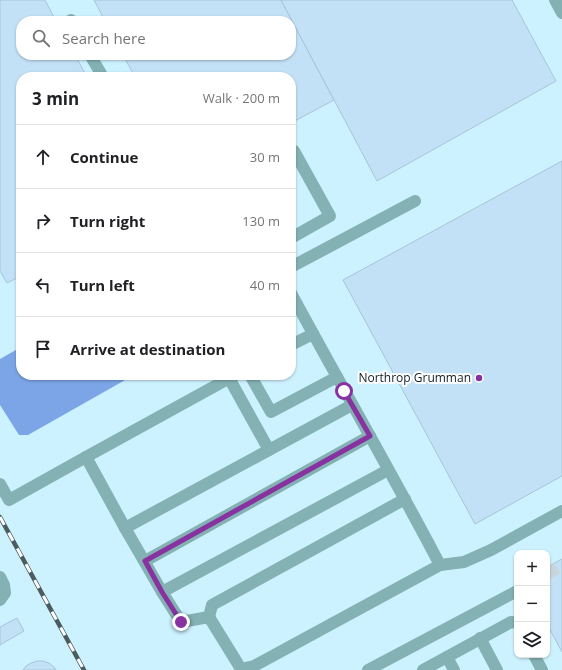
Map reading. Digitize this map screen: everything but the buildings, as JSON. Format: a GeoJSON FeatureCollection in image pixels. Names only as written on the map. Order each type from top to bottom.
{"type":"FeatureCollection","features":[{"type":"Feature","properties":{"kind":"lane"},"geometry":{"type":"LineString","coordinates":[[555,0],[562,13]]}},
{"type":"Feature","properties":{"kind":"lane"},"geometry":{"type":"LineString","coordinates":[[93,60],[99,72]]}},
{"type":"Feature","properties":{"kind":"lane"},"geometry":{"type":"LineString","coordinates":[[296,155],[330,216],[296,235]]}},
{"type":"Feature","properties":{"kind":"lane"},"geometry":{"type":"LineString","coordinates":[[296,264],[415,201]]}},
{"type":"Feature","properties":{"kind":"lane"},"geometry":{"type":"LineString","coordinates":[[296,302],[440,565]]}},
{"type":"Feature","properties":{"kind":"lane"},"geometry":{"type":"LineString","coordinates":[[296,342],[313,334]]}},
{"type":"Feature","properties":{"kind":"lane"},"geometry":{"type":"LineString","coordinates":[[253,380],[271,412],[337,377]]}},
{"type":"Feature","properties":{"kind":"lane"},"geometry":{"type":"LineString","coordinates":[[0,484],[9,500],[227,380]]}},
{"type":"Feature","properties":{"kind":"lane"},"geometry":{"type":"LineString","coordinates":[[234,380],[269,450]]}},
{"type":"Feature","properties":{"kind":"lane"},"geometry":{"type":"LineString","coordinates":[[125,528],[352,405]]}},
{"type":"Feature","properties":{"kind":"lane"},"geometry":{"type":"LineString","coordinates":[[145,561],[370,436]]}},
{"type":"Feature","properties":{"kind":"lane"},"geometry":{"type":"LineString","coordinates":[[86,457],[125,528],[181,622],[210,617]]}},
{"type":"Feature","properties":{"kind":"lane"},"geometry":{"type":"LineString","coordinates":[[162,592],[388,470]]}},
{"type":"Feature","properties":{"kind":"lane"},"geometry":{"type":"LineString","coordinates":[[405,499],[212,605],[210,617],[241,669],[254,666],[440,565],[464,562],[491,550],[562,511]]}},
{"type":"Feature","properties":{"kind":"lane"},"geometry":{"type":"LineString","coordinates":[[0,576],[4,585],[3,596]]}},
{"type":"Feature","properties":{"kind":"lane"},"geometry":{"type":"LineString","coordinates":[[368,670],[514,593]]}},
{"type":"Feature","properties":{"kind":"lane"},"geometry":{"type":"LineString","coordinates":[[423,670],[480,638],[511,622],[514,622]]}},
{"type":"Feature","properties":{"kind":"lane"},"geometry":{"type":"LineString","coordinates":[[480,638],[497,670]]}},
{"type":"Feature","properties":{"kind":"lane"},"geometry":{"type":"LineString","coordinates":[[447,657],[454,670]]}},
{"type":"Feature","properties":{"kind":"lane"},"geometry":{"type":"LineString","coordinates":[[536,658],[542,670]]}},
{"type":"Feature","properties":{"kind":"shaded area"},"geometry":{"type":"Polygon","coordinates":[[[0,0],[562,0],[562,670],[0,670],[0,0]]]}},
{"type":"Feature","properties":{"kind":"water"},"geometry":{"type":"Polygon","coordinates":[[[16,350],[16,380],[125,380],[28,435],[19,435],[0,405],[0,359],[16,350]]]}},
{"type":"Feature","properties":{"kind":"tunnel"},"geometry":{"type":"LineString","coordinates":[[550,572],[562,565]]}},
{"type":"Feature","properties":{"kind":"railway"},"geometry":{"type":"LineString","coordinates":[[0,517],[84,670]]}},
{"type":"Feature","properties":{"kind":"place","name":"Northrop Grumman"},"geometry":{"type":"Point","coordinates":[479,378]}},
{"type":"Feature","properties":{"kind":"route"},"geometry":{"type":"LineString","coordinates":[[181,622],[145,561],[370,436],[344,391]]}}]}
